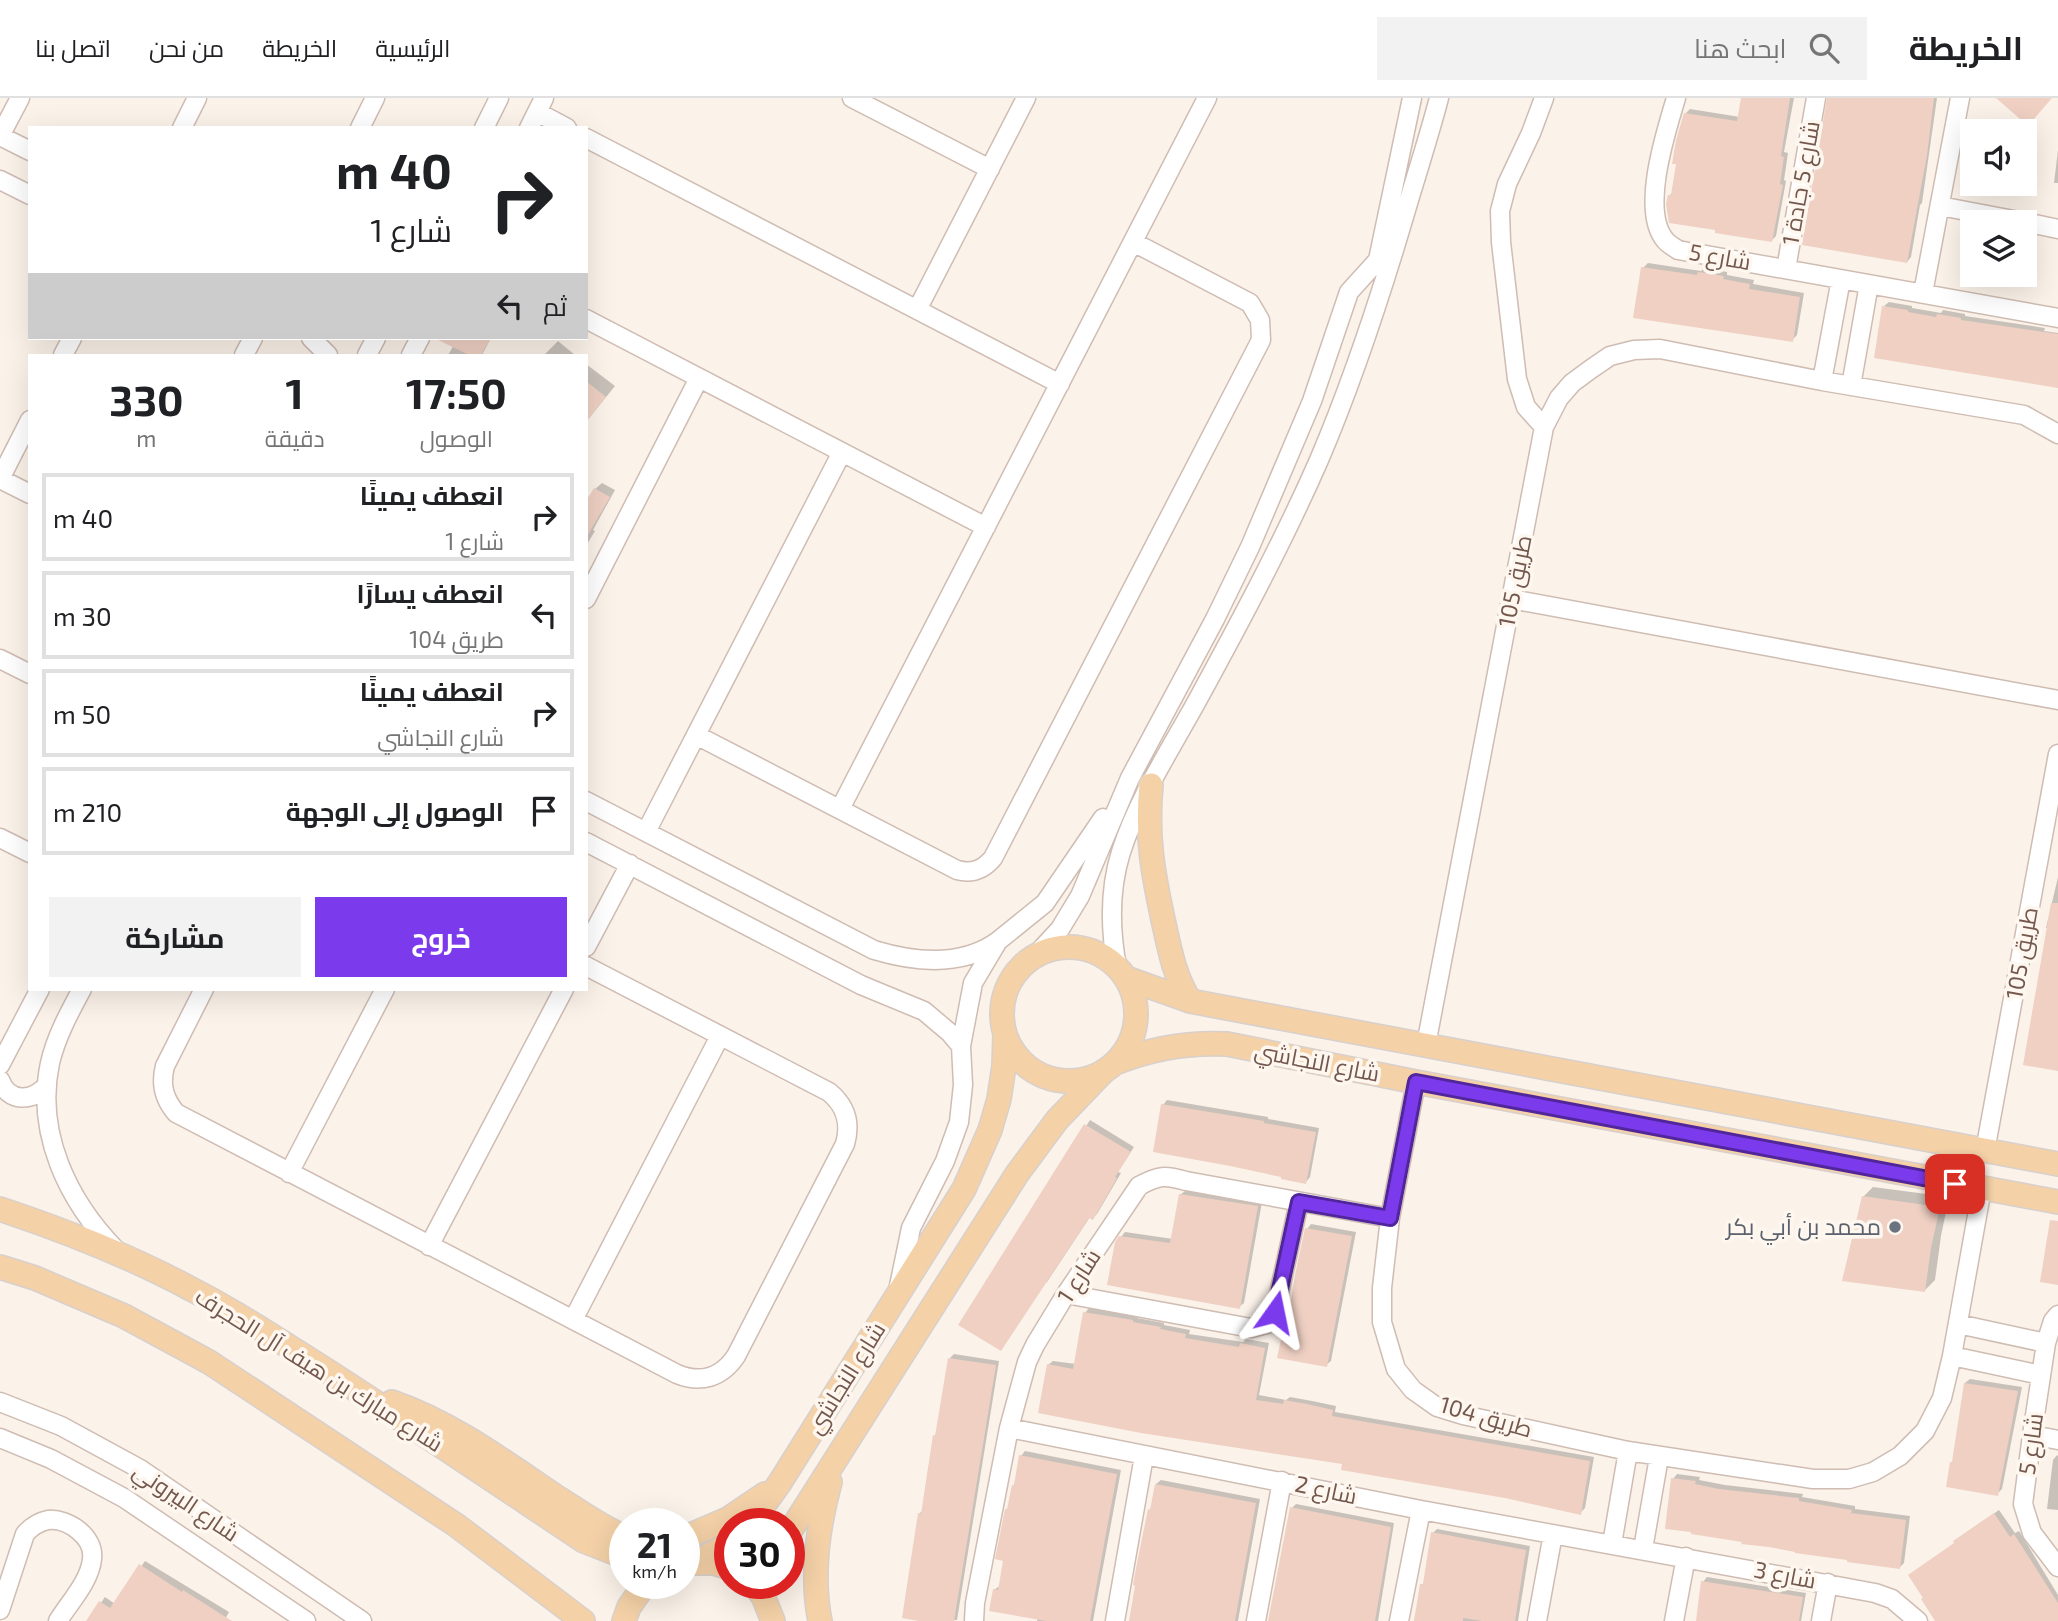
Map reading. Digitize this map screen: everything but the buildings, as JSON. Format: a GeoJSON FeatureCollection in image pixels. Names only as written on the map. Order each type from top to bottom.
{"type":"FeatureCollection","features":[{"type":"Feature","properties":{"kind":"main road"},"geometry":{"type":"LineString","coordinates":[[1141,781],[1153,877],[1174,969],[1190,1001]]}},
{"type":"Feature","properties":{"kind":"main road"},"geometry":{"type":"LineString","coordinates":[[1077,947],[1099,954],[1122,973],[1136,1007],[1135,1023],[1132,1038],[1125,1051],[1109,1067],[1089,1078],[1059,1080],[1031,1070],[1020,1060],[1005,1034],[1002,1012],[1012,977],[1022,966],[1047,950],[1077,947]]}},
{"type":"Feature","properties":{"kind":"main road","name":"شارع النجاشي"},"geometry":{"type":"LineString","coordinates":[[1122,973],[1190,1001],[2058,1164]]}},
{"type":"Feature","properties":{"kind":"main road","name":"شارع النجاشي"},"geometry":{"type":"LineString","coordinates":[[762,1508],[964,1189],[990,1130],[999,1099],[1005,1034]]}},
{"type":"Feature","properties":{"kind":"main road","name":"شارع النجاشي"},"geometry":{"type":"LineString","coordinates":[[805,1508],[1030,1155],[1056,1120],[1109,1067],[1158,1048],[1181,1044],[1227,1044],[1662,1129],[2058,1202]]}},
{"type":"Feature","properties":{"kind":"main road"},"geometry":{"type":"LineString","coordinates":[[1611,1119],[1619,1111],[1622,1102],[1618,1082]]}},
{"type":"Feature","properties":{"kind":"main road"},"geometry":{"type":"LineString","coordinates":[[1662,1129],[1658,1116],[1659,1106],[1671,1092]]}},
{"type":"Feature","properties":{"kind":"main road","name":"شارع مبارك بن هيف آل الحجرف"},"geometry":{"type":"LineString","coordinates":[[0,1209],[49,1225],[121,1255],[191,1289],[259,1328],[363,1394],[584,1541],[609,1551]]}},
{"type":"Feature","properties":{"kind":"main road"},"geometry":{"type":"LineString","coordinates":[[0,1267],[36,1278],[124,1316],[209,1362],[456,1525],[583,1621]]}},
{"type":"Feature","properties":{"kind":"main road"},"geometry":{"type":"LineString","coordinates":[[363,1394],[407,1408],[449,1427],[609,1529]]}},
{"type":"Feature","properties":{"kind":"main road"},"geometry":{"type":"LineString","coordinates":[[820,1621],[817,1590],[819,1538],[836,1461]]}},
{"type":"Feature","properties":{"kind":"main road"},"geometry":{"type":"LineString","coordinates":[[700,1531],[728,1519],[779,1484]]}},
{"type":"Feature","properties":{"kind":"main road"},"geometry":{"type":"LineString","coordinates":[[624,1621],[634,1599]]}},
{"type":"Feature","properties":{"kind":"street"},"geometry":{"type":"LineString","coordinates":[[20,98],[0,136],[28,150]]}},
{"type":"Feature","properties":{"kind":"street"},"geometry":{"type":"LineString","coordinates":[[183,126],[197,98]]}},
{"type":"Feature","properties":{"kind":"street"},"geometry":{"type":"LineString","coordinates":[[361,126],[375,98]]}},
{"type":"Feature","properties":{"kind":"street"},"geometry":{"type":"LineString","coordinates":[[485,126],[499,98]]}},
{"type":"Feature","properties":{"kind":"street"},"geometry":{"type":"LineString","coordinates":[[852,98],[990,169]]}},
{"type":"Feature","properties":{"kind":"street"},"geometry":{"type":"LineString","coordinates":[[917,310],[1027,98]]}},
{"type":"Feature","properties":{"kind":"street"},"geometry":{"type":"LineString","coordinates":[[840,809],[1208,98]]}},
{"type":"Feature","properties":{"kind":"street"},"geometry":{"type":"LineString","coordinates":[[1034,957],[1071,913],[1141,781],[1250,547],[1312,401],[1349,292],[1378,260],[1412,98]]}},
{"type":"Feature","properties":{"kind":"street"},"geometry":{"type":"LineString","coordinates":[[588,802],[874,950],[896,957],[941,960],[986,950],[1045,903],[1141,781],[1236,629],[1296,510],[1338,414],[1382,289],[1439,98]]}},
{"type":"Feature","properties":{"kind":"street"},"geometry":{"type":"LineString","coordinates":[[1544,98],[1507,184],[1500,211],[1501,242],[1517,379],[1526,407],[1544,427]]}},
{"type":"Feature","properties":{"kind":"street","name":"شارع 5"},"geometry":{"type":"LineString","coordinates":[[1676,98],[1666,131],[1653,197],[1656,220],[1664,239],[1678,250],[2057,314]]}},
{"type":"Feature","properties":{"kind":"street","name":"شارع 5 جادة 1"},"geometry":{"type":"LineString","coordinates":[[1786,269],[1816,98]]}},
{"type":"Feature","properties":{"kind":"street"},"geometry":{"type":"LineString","coordinates":[[1923,293],[1960,98]]}},
{"type":"Feature","properties":{"kind":"street"},"geometry":{"type":"LineString","coordinates":[[537,113],[563,126]]}},
{"type":"Feature","properties":{"kind":"street"},"geometry":{"type":"LineString","coordinates":[[588,139],[1059,384]]}},
{"type":"Feature","properties":{"kind":"street"},"geometry":{"type":"LineString","coordinates":[[0,180],[28,194]]}},
{"type":"Feature","properties":{"kind":"street"},"geometry":{"type":"LineString","coordinates":[[1940,206],[1961,210]]}},
{"type":"Feature","properties":{"kind":"street"},"geometry":{"type":"LineString","coordinates":[[2037,225],[2058,229]]}},
{"type":"Feature","properties":{"kind":"street"},"geometry":{"type":"LineString","coordinates":[[696,735],[957,870],[973,872],[988,864],[1261,340],[1260,320],[1250,303],[1133,242]]}},
{"type":"Feature","properties":{"kind":"street"},"geometry":{"type":"LineString","coordinates":[[1822,381],[1840,279]]}},
{"type":"Feature","properties":{"kind":"street"},"geometry":{"type":"LineString","coordinates":[[1852,386],[1869,284]]}},
{"type":"Feature","properties":{"kind":"street"},"geometry":{"type":"LineString","coordinates":[[588,320],[986,527]]}},
{"type":"Feature","properties":{"kind":"street"},"geometry":{"type":"LineString","coordinates":[[313,340],[327,354]]}},
{"type":"Feature","properties":{"kind":"street","name":"طريق 105"},"geometry":{"type":"LineString","coordinates":[[1426,1045],[1544,427],[1559,398],[1572,383],[1610,356],[1634,350],[1660,349],[1822,381],[2024,415],[2058,434]]}},
{"type":"Feature","properties":{"kind":"street"},"geometry":{"type":"LineString","coordinates":[[588,595],[699,378]]}},
{"type":"Feature","properties":{"kind":"street"},"geometry":{"type":"LineString","coordinates":[[28,424],[0,479],[28,493]]}},
{"type":"Feature","properties":{"kind":"street"},"geometry":{"type":"LineString","coordinates":[[646,832],[842,452]]}},
{"type":"Feature","properties":{"kind":"street"},"geometry":{"type":"LineString","coordinates":[[1511,599],[2058,700]]}},
{"type":"Feature","properties":{"kind":"street"},"geometry":{"type":"LineString","coordinates":[[0,659],[28,673]]}},
{"type":"Feature","properties":{"kind":"street","name":"طريق 105"},"geometry":{"type":"LineString","coordinates":[[1985,1151],[2058,754]]}},
{"type":"Feature","properties":{"kind":"street"},"geometry":{"type":"LineString","coordinates":[[1122,973],[1112,939],[1111,910],[1114,881],[1141,781]]}},
{"type":"Feature","properties":{"kind":"street"},"geometry":{"type":"LineString","coordinates":[[0,838],[28,852]]}},
{"type":"Feature","properties":{"kind":"street"},"geometry":{"type":"LineString","coordinates":[[588,843],[861,985],[924,1011],[961,1046]]}},
{"type":"Feature","properties":{"kind":"street"},"geometry":{"type":"LineString","coordinates":[[588,943],[629,864]]}},
{"type":"Feature","properties":{"kind":"street"},"geometry":{"type":"LineString","coordinates":[[896,1297],[911,1228],[944,1161],[959,1122],[963,1085],[961,1046],[973,983],[998,941]]}},
{"type":"Feature","properties":{"kind":"street"},"geometry":{"type":"LineString","coordinates":[[203,991],[165,1066],[162,1083],[166,1099],[176,1113],[686,1378],[715,1376],[736,1356],[845,1144],[848,1128],[845,1112],[829,1093],[588,967]]}},
{"type":"Feature","properties":{"kind":"street"},"geometry":{"type":"LineString","coordinates":[[2,1057],[39,991]]}},
{"type":"Feature","properties":{"kind":"street"},"geometry":{"type":"LineString","coordinates":[[81,991],[62,1027],[50,1063],[46,1108],[49,1130],[63,1175],[88,1218],[121,1255]]}},
{"type":"Feature","properties":{"kind":"street"},"geometry":{"type":"LineString","coordinates":[[289,1173],[384,991]]}},
{"type":"Feature","properties":{"kind":"street"},"geometry":{"type":"LineString","coordinates":[[429,1246],[563,991]]}},
{"type":"Feature","properties":{"kind":"street"},"geometry":{"type":"LineString","coordinates":[[573,1320],[720,1036]]}},
{"type":"Feature","properties":{"kind":"street"},"geometry":{"type":"LineString","coordinates":[[0,1080],[8,1093],[25,1098],[41,1092],[47,1085]]}},
{"type":"Feature","properties":{"kind":"street","name":"طريق 104"},"geometry":{"type":"LineString","coordinates":[[1416,1082],[1390,1218],[1382,1288],[1382,1322],[1396,1368],[1413,1390],[1437,1407],[1463,1415],[1660,1457],[1813,1479],[1849,1479],[1873,1472],[1900,1455],[1925,1431],[1942,1398],[1982,1188]]}},
{"type":"Feature","properties":{"kind":"street","name":"شارع 1"},"geometry":{"type":"LineString","coordinates":[[974,1621],[975,1603],[1009,1428],[1027,1362],[1066,1294],[1139,1186],[1166,1175],[1186,1181],[1390,1218]]}},
{"type":"Feature","properties":{"kind":"street"},"geometry":{"type":"LineString","coordinates":[[1066,1294],[1251,1328],[1266,1324],[1275,1312],[1299,1202]]}},
{"type":"Feature","properties":{"kind":"street","name":"شارع 5"},"geometry":{"type":"LineString","coordinates":[[2058,1315],[2053,1321],[2046,1343],[2023,1504],[2032,1533],[2058,1567]]}},
{"type":"Feature","properties":{"kind":"street"},"geometry":{"type":"LineString","coordinates":[[1958,1324],[2046,1343]]}},
{"type":"Feature","properties":{"kind":"street"},"geometry":{"type":"LineString","coordinates":[[1952,1356],[2041,1375]]}},
{"type":"Feature","properties":{"kind":"street","name":"شارع البيروني"},"geometry":{"type":"LineString","coordinates":[[0,1402],[61,1426],[140,1469],[362,1621]]}},
{"type":"Feature","properties":{"kind":"street","name":"شارع 2"},"geometry":{"type":"LineString","coordinates":[[1009,1428],[1421,1510],[1643,1549]]}},
{"type":"Feature","properties":{"kind":"street"},"geometry":{"type":"LineString","coordinates":[[2032,1435],[2058,1440]]}},
{"type":"Feature","properties":{"kind":"street","name":"شارع البيروني"},"geometry":{"type":"LineString","coordinates":[[0,1438],[51,1459],[124,1497],[306,1621]]}},
{"type":"Feature","properties":{"kind":"street"},"geometry":{"type":"LineString","coordinates":[[1612,1544],[1628,1451]]}},
{"type":"Feature","properties":{"kind":"street"},"geometry":{"type":"LineString","coordinates":[[1115,1621],[1144,1456]]}},
{"type":"Feature","properties":{"kind":"street"},"geometry":{"type":"LineString","coordinates":[[1643,1549],[1660,1457]]}},
{"type":"Feature","properties":{"kind":"street"},"geometry":{"type":"LineString","coordinates":[[1256,1621],[1282,1481]]}},
{"type":"Feature","properties":{"kind":"street"},"geometry":{"type":"LineString","coordinates":[[1399,1621],[1421,1510]]}},
{"type":"Feature","properties":{"kind":"street"},"geometry":{"type":"LineString","coordinates":[[0,1610],[24,1534],[33,1525],[46,1520],[57,1521],[68,1524],[81,1533],[92,1549],[89,1573],[58,1621]]}},
{"type":"Feature","properties":{"kind":"street"},"geometry":{"type":"LineString","coordinates":[[1537,1621],[1553,1534]]}},
{"type":"Feature","properties":{"kind":"street","name":"شارع 3"},"geometry":{"type":"LineString","coordinates":[[1643,1549],[1828,1583],[1892,1599],[1918,1621]]}},
{"type":"Feature","properties":{"kind":"street"},"geometry":{"type":"LineString","coordinates":[[1674,1621],[1686,1557]]}},
{"type":"Feature","properties":{"kind":"street"},"geometry":{"type":"LineString","coordinates":[[1821,1621],[1828,1583]]}},
{"type":"Feature","properties":{"kind":"place","name":"محمد بن أبي بكر"},"geometry":{"type":"Point","coordinates":[1895,1227]}},
{"type":"Feature","properties":{"kind":"route"},"geometry":{"type":"LineString","coordinates":[[1275,1312],[1299,1202],[1390,1218],[1416,1082],[1955,1184]]}}]}
